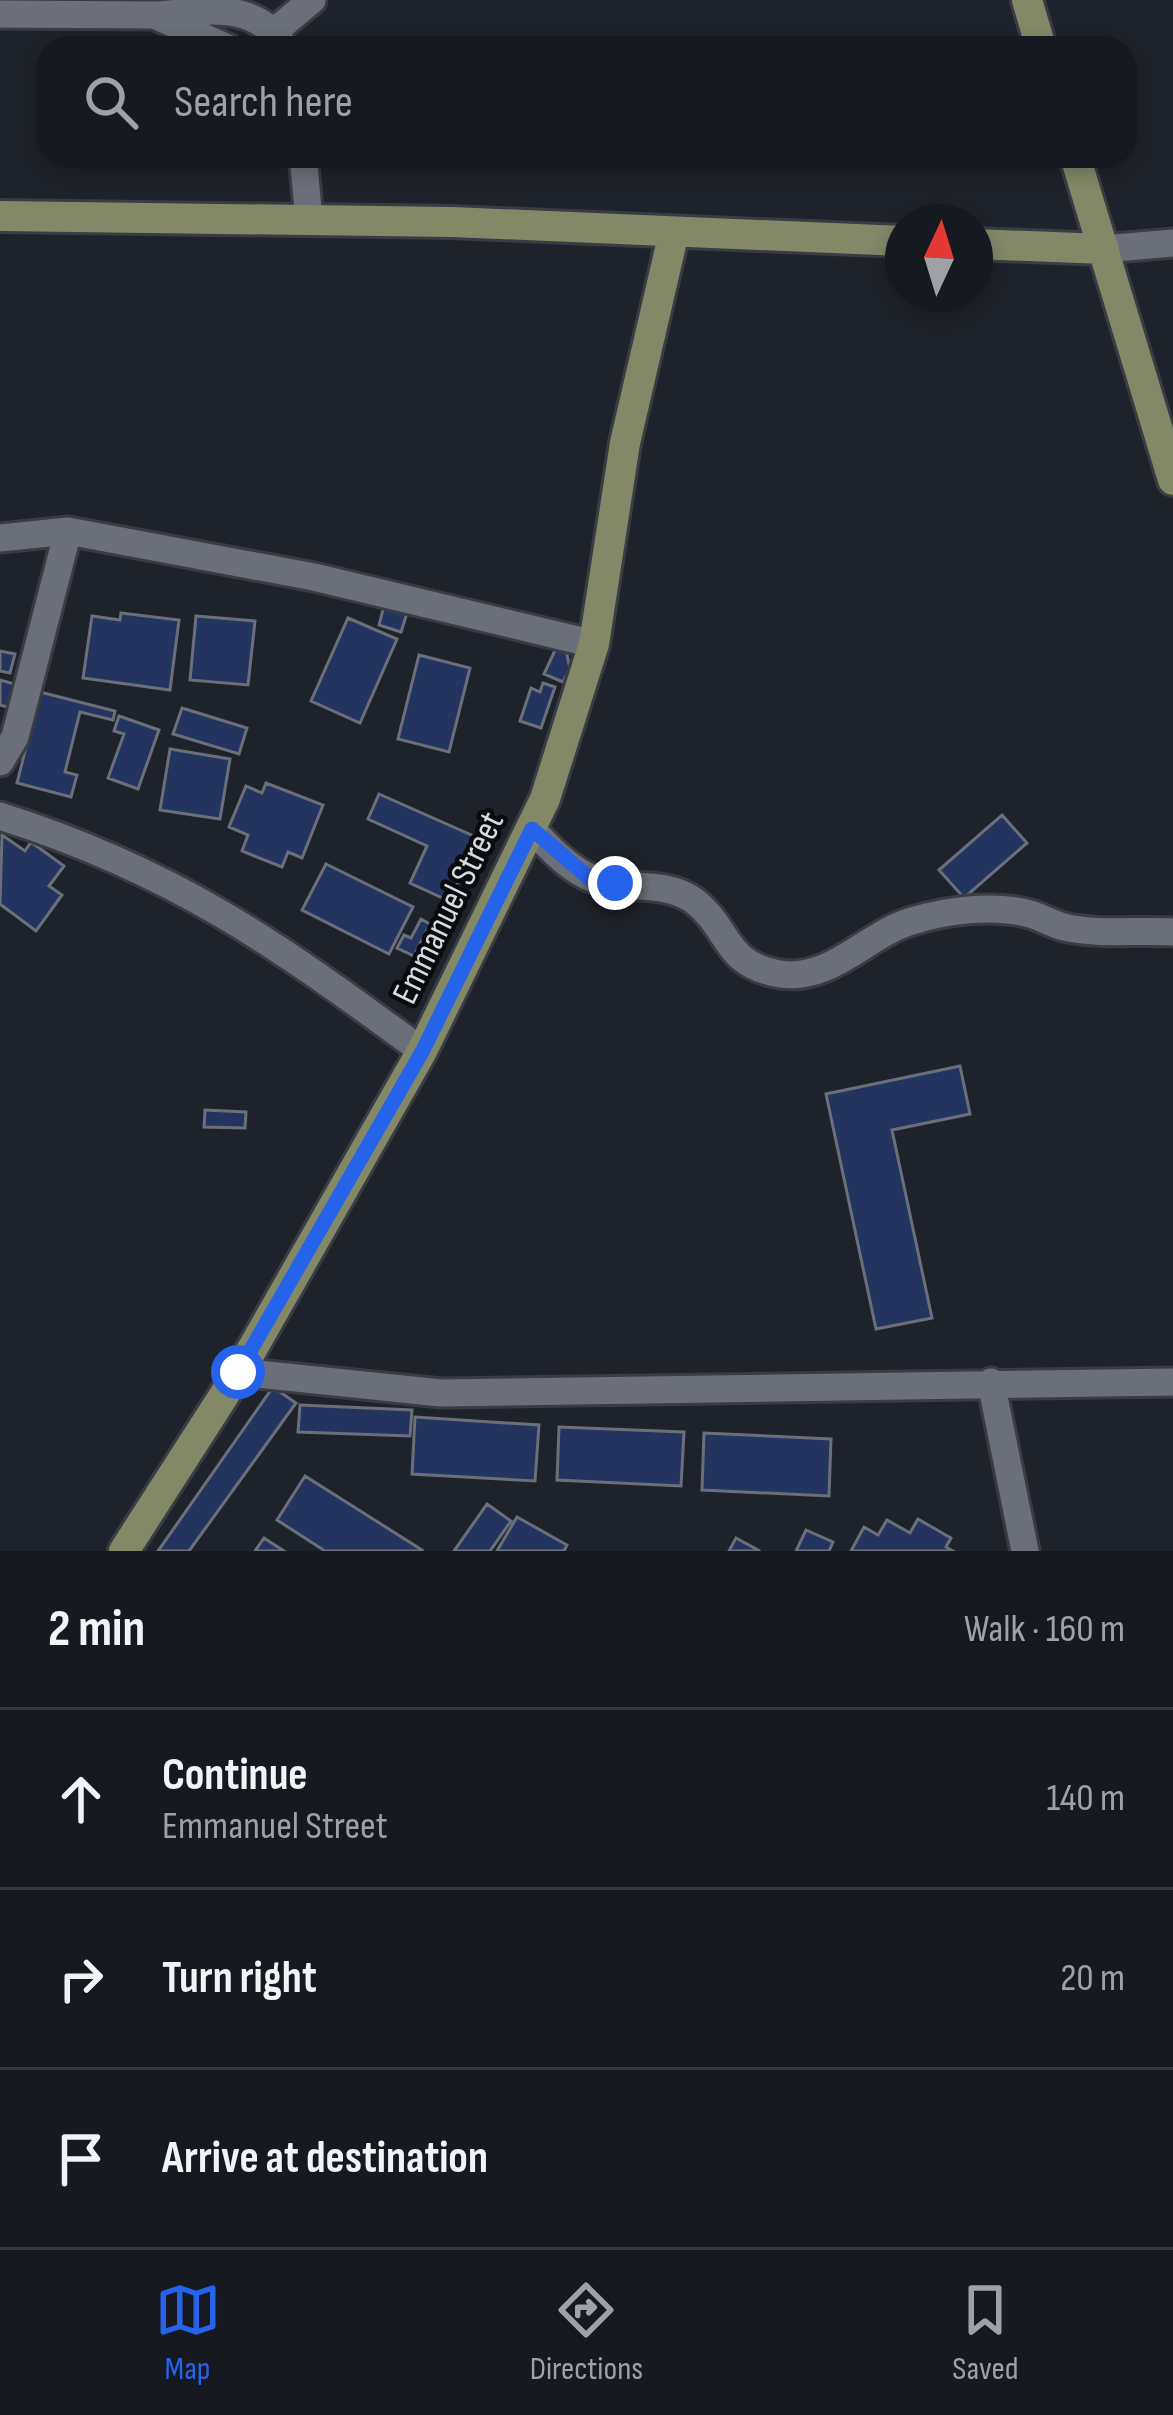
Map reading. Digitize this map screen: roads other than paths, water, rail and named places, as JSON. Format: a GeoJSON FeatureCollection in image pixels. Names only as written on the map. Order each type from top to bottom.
{"type":"FeatureCollection","features":[{"type":"Feature","properties":{"kind":"main road"},"geometry":{"type":"LineString","coordinates":[[1027,0],[1038,36]]}},
{"type":"Feature","properties":{"kind":"main road"},"geometry":{"type":"LineString","coordinates":[[1079,168],[1173,480]]}},
{"type":"Feature","properties":{"kind":"main road"},"geometry":{"type":"LineString","coordinates":[[0,216],[309,219],[885,240]]}},
{"type":"Feature","properties":{"kind":"main road","name":"Emmanuel Street"},"geometry":{"type":"LineString","coordinates":[[124,1551],[238,1372],[422,1052],[532,829],[594,644],[626,443],[674,232]]}},
{"type":"Feature","properties":{"kind":"main road"},"geometry":{"type":"LineString","coordinates":[[993,245],[1104,249]]}},
{"type":"Feature","properties":{"kind":"street"},"geometry":{"type":"LineString","coordinates":[[282,36],[312,0]]}},
{"type":"Feature","properties":{"kind":"street"},"geometry":{"type":"LineString","coordinates":[[6,11],[154,15],[235,9],[256,15],[277,36]]}},
{"type":"Feature","properties":{"kind":"street"},"geometry":{"type":"LineString","coordinates":[[154,15],[201,36]]}},
{"type":"Feature","properties":{"kind":"street"},"geometry":{"type":"LineString","coordinates":[[304,168],[309,219]]}},
{"type":"Feature","properties":{"kind":"street"},"geometry":{"type":"LineString","coordinates":[[1104,249],[1173,244]]}},
{"type":"Feature","properties":{"kind":"street"},"geometry":{"type":"LineString","coordinates":[[0,762],[15,737],[68,531]]}},
{"type":"Feature","properties":{"kind":"street"},"geometry":{"type":"LineString","coordinates":[[0,538],[68,531],[314,577],[594,644]]}},
{"type":"Feature","properties":{"kind":"street"},"geometry":{"type":"LineString","coordinates":[[0,816],[77,841],[174,884],[269,939],[422,1052]]}},
{"type":"Feature","properties":{"kind":"street"},"geometry":{"type":"LineString","coordinates":[[532,829],[589,878],[666,888],[693,900],[715,923],[735,958],[781,974],[809,972],[849,957],[883,932],[914,920],[988,909],[1029,914],[1066,928],[1173,932]]}},
{"type":"Feature","properties":{"kind":"street"},"geometry":{"type":"LineString","coordinates":[[238,1372],[441,1393],[1173,1382]]}},
{"type":"Feature","properties":{"kind":"street"},"geometry":{"type":"LineString","coordinates":[[991,1382],[1025,1551]]}}]}
